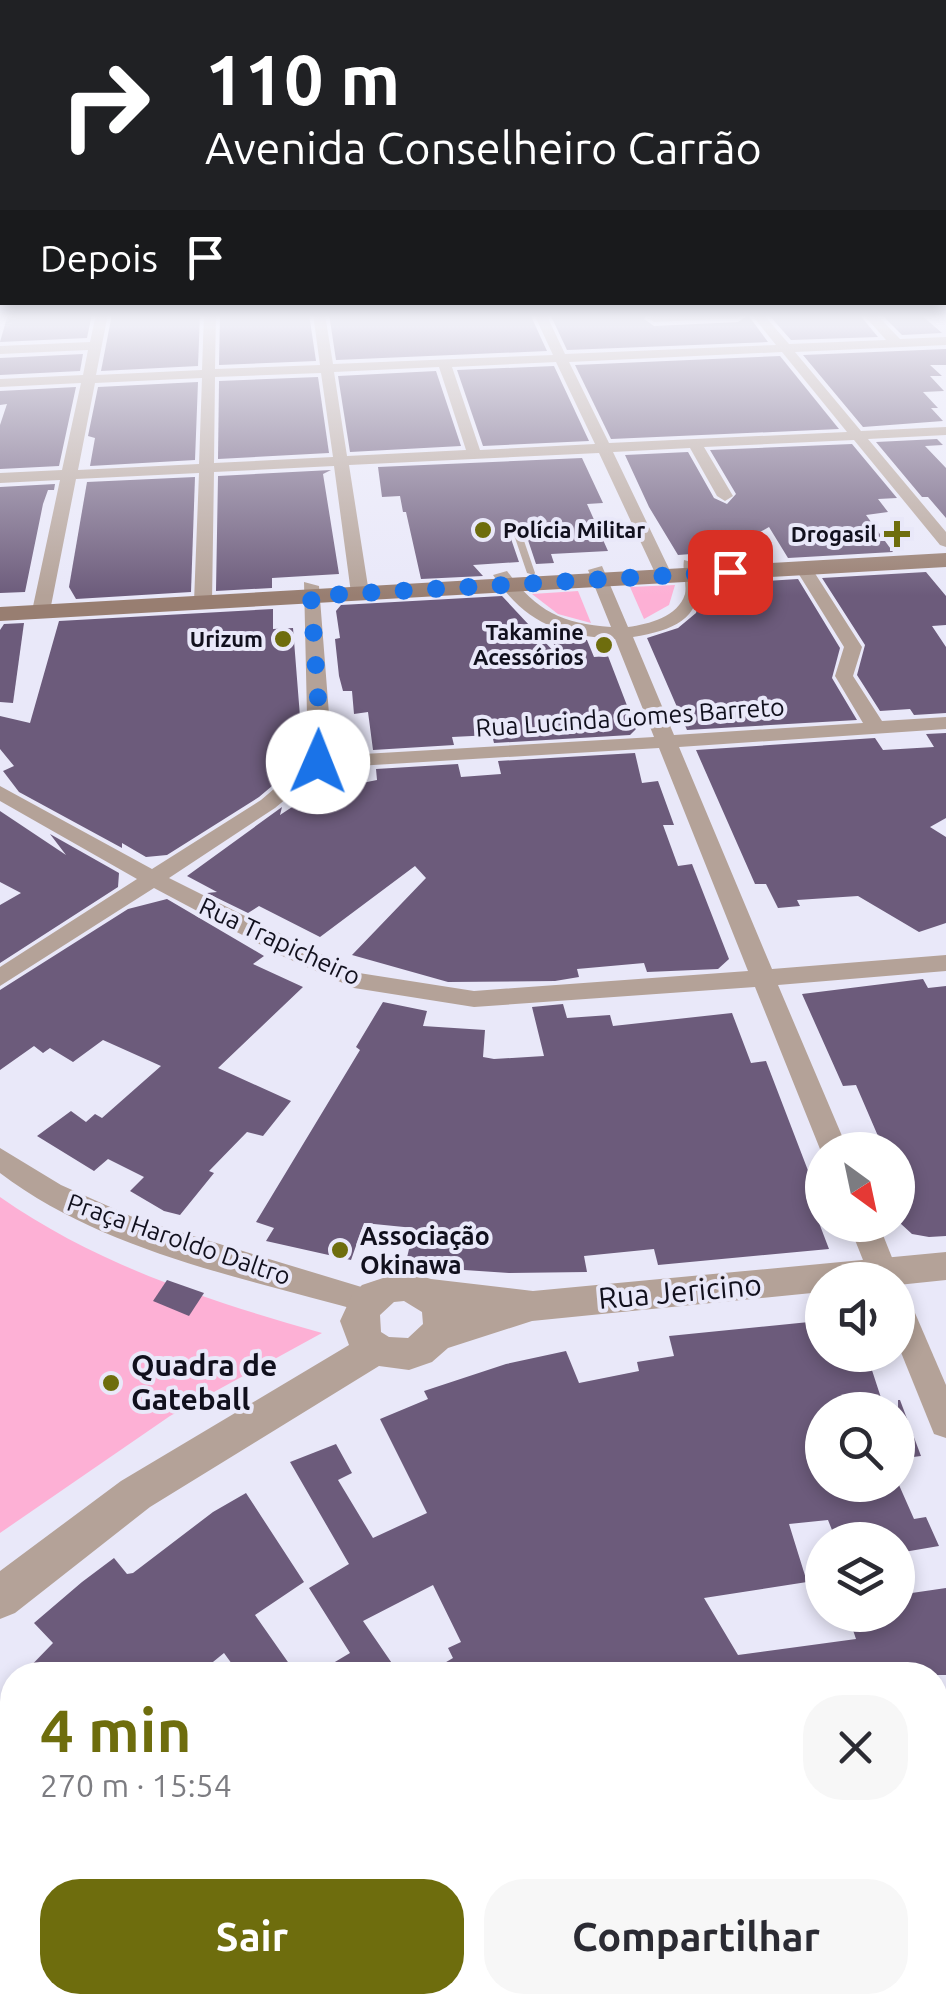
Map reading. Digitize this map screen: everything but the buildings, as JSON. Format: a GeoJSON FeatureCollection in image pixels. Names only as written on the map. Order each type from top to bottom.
{"type":"FeatureCollection","features":[{"type":"Feature","properties":{"kind":"main road"},"geometry":{"type":"LineString","coordinates":[[0,604],[42,606],[599,575],[946,550]]}},
{"type":"Feature","properties":{"kind":"main road"},"geometry":{"type":"LineString","coordinates":[[692,569],[946,560]]}},
{"type":"Feature","properties":{"kind":"main road"},"geometry":{"type":"LineString","coordinates":[[503,580],[530,574],[599,575]]}},
{"type":"Feature","properties":{"kind":"main road"},"geometry":{"type":"LineString","coordinates":[[0,614],[42,606]]}},
{"type":"Feature","properties":{"kind":"street"},"geometry":{"type":"LineString","coordinates":[[42,606],[82,408]]}},
{"type":"Feature","properties":{"kind":"street"},"geometry":{"type":"LineString","coordinates":[[203,597],[207,408]]}},
{"type":"Feature","properties":{"kind":"street"},"geometry":{"type":"LineString","coordinates":[[333,408],[359,588]]}},
{"type":"Feature","properties":{"kind":"street"},"geometry":{"type":"LineString","coordinates":[[459,408],[474,454]]}},
{"type":"Feature","properties":{"kind":"street"},"geometry":{"type":"LineString","coordinates":[[584,408],[662,571]]}},
{"type":"Feature","properties":{"kind":"street"},"geometry":{"type":"LineString","coordinates":[[836,408],[946,542]]}},
{"type":"Feature","properties":{"kind":"street"},"geometry":{"type":"LineString","coordinates":[[0,478],[946,431]]}},
{"type":"Feature","properties":{"kind":"street"},"geometry":{"type":"LineString","coordinates":[[694,443],[725,496]]}},
{"type":"Feature","properties":{"kind":"street"},"geometry":{"type":"LineString","coordinates":[[803,568],[853,647],[844,676],[876,728]]}},
{"type":"Feature","properties":{"kind":"street"},"geometry":{"type":"LineString","coordinates":[[503,580],[534,614],[558,626],[592,634],[622,633],[659,627],[681,616],[693,598],[692,569]]}},
{"type":"Feature","properties":{"kind":"street"},"geometry":{"type":"LineString","coordinates":[[599,575],[827,1132]]}},
{"type":"Feature","properties":{"kind":"street"},"geometry":{"type":"LineString","coordinates":[[0,978],[268,804],[318,762],[320,728],[310,591]]}},
{"type":"Feature","properties":{"kind":"street","name":"Rua Lucinda Gomes Barreto"},"geometry":{"type":"LineString","coordinates":[[318,762],[946,723]]}},
{"type":"Feature","properties":{"kind":"street","name":"Rua Trapicheiro"},"geometry":{"type":"LineString","coordinates":[[0,792],[288,950],[354,980],[413,992],[474,999],[525,997],[946,963]]}},
{"type":"Feature","properties":{"kind":"street"},"geometry":{"type":"LineString","coordinates":[[908,967],[946,945]]}},
{"type":"Feature","properties":{"kind":"street","name":"Praça Haroldo Daltro"},"geometry":{"type":"LineString","coordinates":[[0,1158],[48,1192],[104,1218],[205,1253],[368,1301]]}},
{"type":"Feature","properties":{"kind":"street","name":"Rua Jericino"},"geometry":{"type":"LineString","coordinates":[[915,1271],[946,1266]]}},
{"type":"Feature","properties":{"kind":"street","name":"Rua Jericino"},"geometry":{"type":"LineString","coordinates":[[430,1294],[533,1306],[805,1283]]}},
{"type":"Feature","properties":{"kind":"street"},"geometry":{"type":"LineString","coordinates":[[404,1286],[430,1294],[442,1314],[438,1336],[416,1352],[388,1354],[366,1342],[359,1321],[368,1301],[390,1288],[404,1286]]}},
{"type":"Feature","properties":{"kind":"street","name":"Rua Jericino"},"geometry":{"type":"LineString","coordinates":[[438,1336],[533,1306]]}},
{"type":"Feature","properties":{"kind":"street"},"geometry":{"type":"LineString","coordinates":[[0,1598],[157,1479],[376,1349]]}},
{"type":"Feature","properties":{"kind":"street"},"geometry":{"type":"LineString","coordinates":[[915,1349],[946,1424]]}},
{"type":"Feature","properties":{"kind":"lane"},"geometry":{"type":"LineString","coordinates":[[518,532],[530,574]]}},
{"type":"Feature","properties":{"kind":"shaded area"},"geometry":{"type":"Polygon","coordinates":[[[675,585],[669,605],[644,619],[630,587],[675,585]]]}},
{"type":"Feature","properties":{"kind":"shaded area"},"geometry":{"type":"Polygon","coordinates":[[[578,591],[591,623],[558,614],[532,594],[578,591]]]}},
{"type":"Feature","properties":{"kind":"shaded area","name":"Quadra de Gateball"},"geometry":{"type":"Polygon","coordinates":[[[0,1197],[75,1242],[155,1278],[322,1333],[170,1416],[0,1533],[0,1197]]]}},
{"type":"Feature","properties":{"kind":"place","name":"Polícia Militar"},"geometry":{"type":"Point","coordinates":[483,530]}},
{"type":"Feature","properties":{"kind":"place","name":"Drogasil"},"geometry":{"type":"Point","coordinates":[897,534]}},
{"type":"Feature","properties":{"kind":"place","name":"Urizum"},"geometry":{"type":"Point","coordinates":[283,639]}},
{"type":"Feature","properties":{"kind":"place","name":"Takamine Acessórios"},"geometry":{"type":"Point","coordinates":[604,645]}},
{"type":"Feature","properties":{"kind":"place","name":"Associação Okinawa"},"geometry":{"type":"Point","coordinates":[340,1250]}},
{"type":"Feature","properties":{"kind":"place","name":"Quadra de Gateball"},"geometry":{"type":"Point","coordinates":[111,1383]}},
{"type":"Feature","properties":{"kind":"route"},"geometry":{"type":"LineString","coordinates":[[318,762],[320,728],[311,596],[730,572]]}}]}
